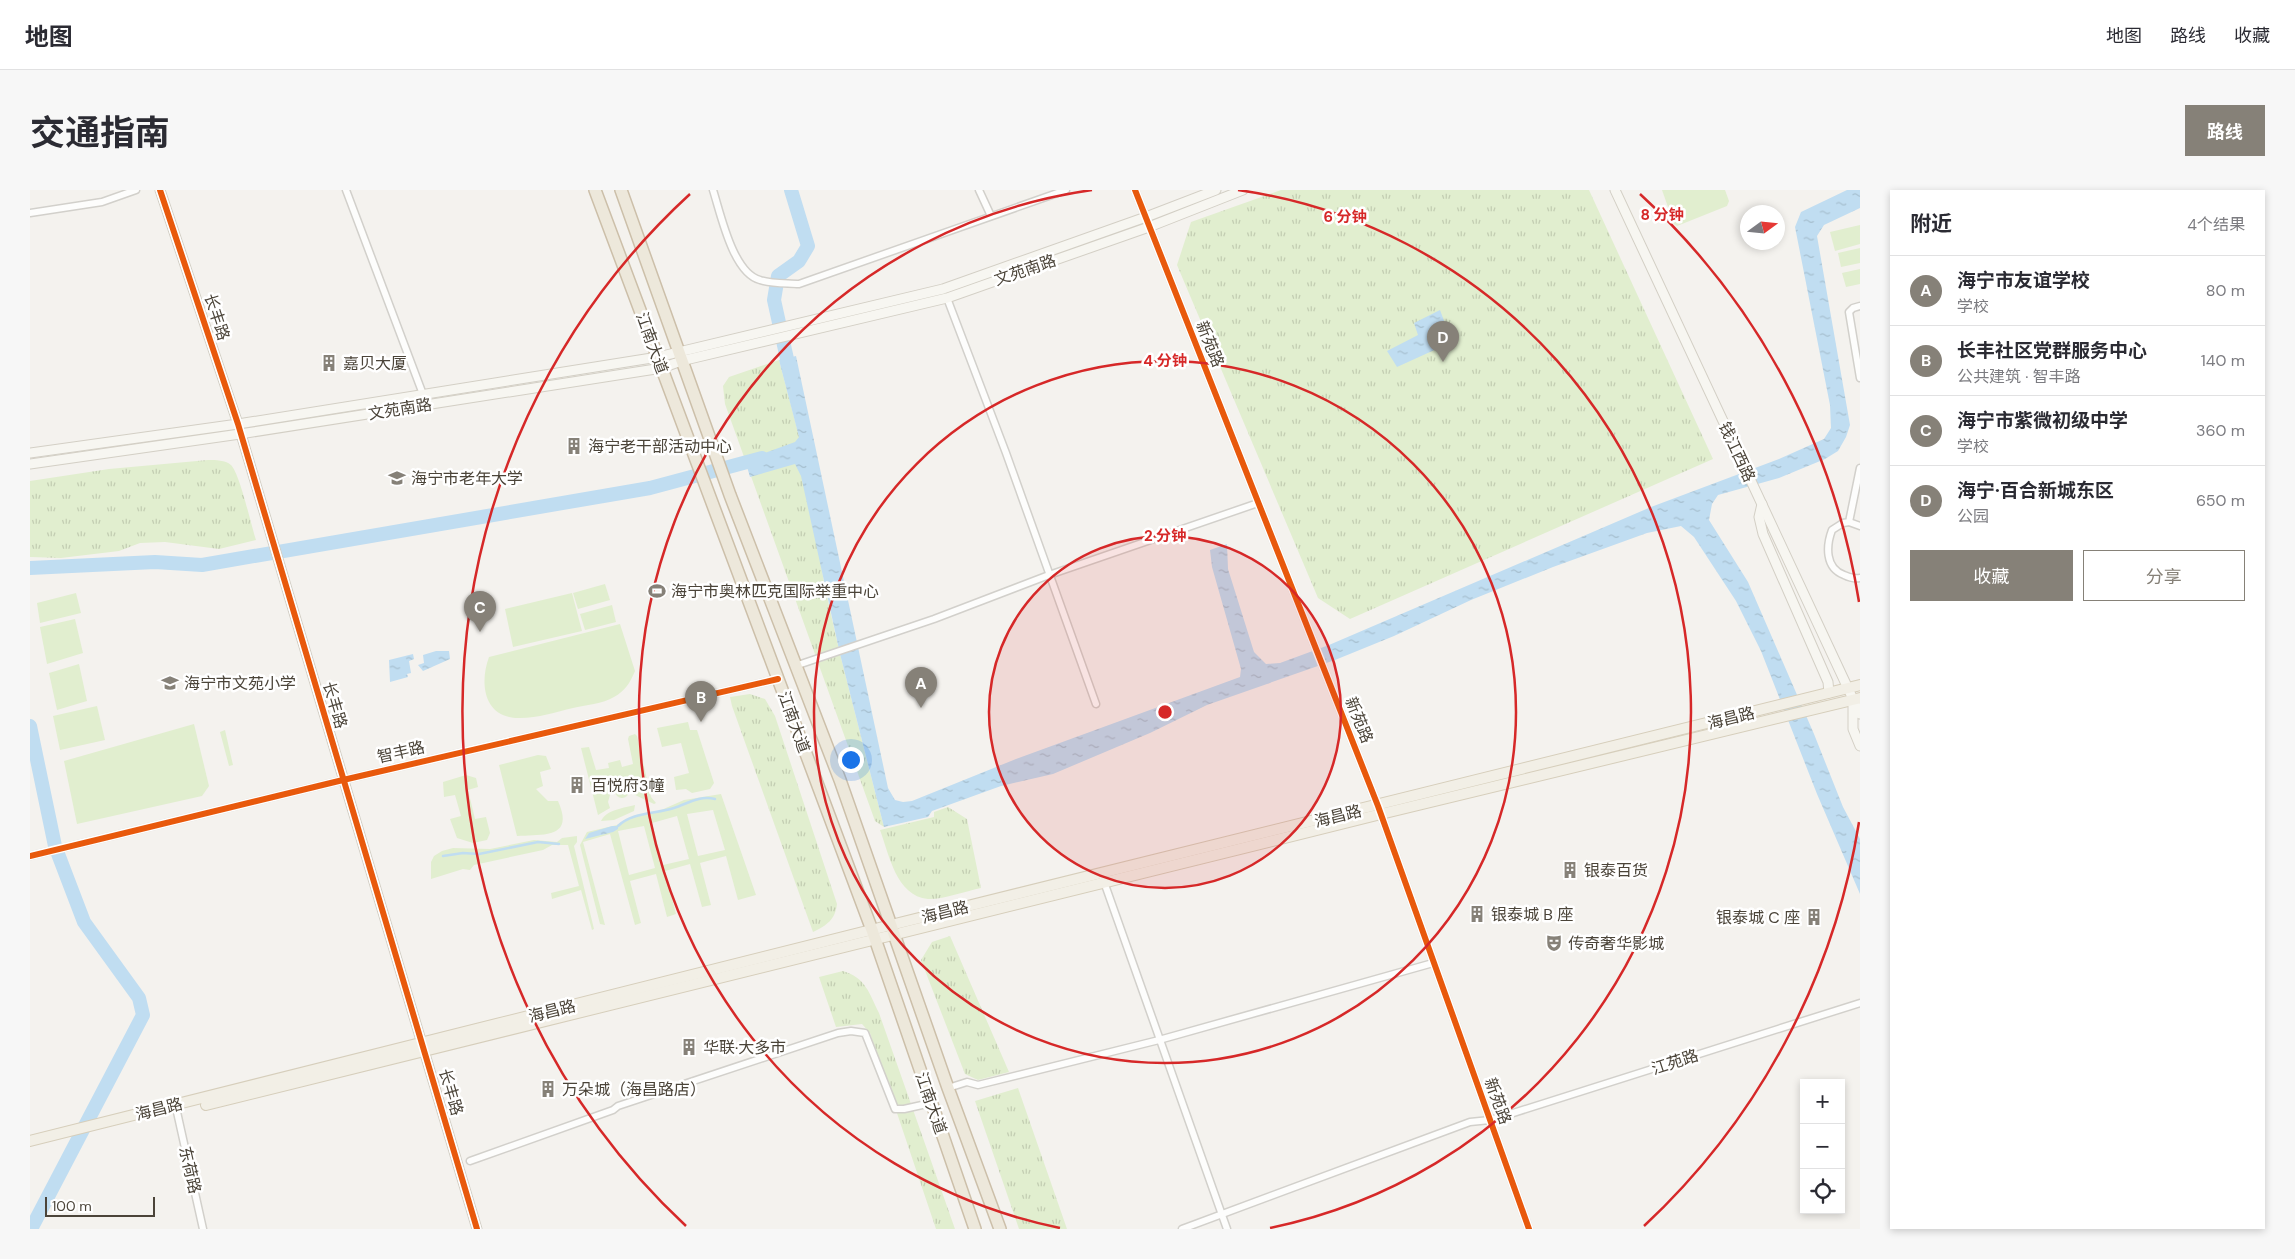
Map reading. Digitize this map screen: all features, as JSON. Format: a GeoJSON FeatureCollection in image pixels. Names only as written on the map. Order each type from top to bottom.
{"type":"FeatureCollection","features":[{"type":"Feature","properties":{"kind":"highway","name":"江南大道"},"geometry":{"type":"LineString","coordinates":[[595,190],[873,935],[975,1229]]}},
{"type":"Feature","properties":{"kind":"highway","name":"江南大道"},"geometry":{"type":"LineString","coordinates":[[620,190],[730,495],[840,780],[948,1088],[1000,1229]]}},
{"type":"Feature","properties":{"kind":"main road","name":"长丰路"},"geometry":{"type":"LineString","coordinates":[[160,190],[238,424],[477,1229]]}},
{"type":"Feature","properties":{"kind":"main road","name":"文苑南路"},"geometry":{"type":"LineString","coordinates":[[30,464],[427,405],[660,363],[765,331],[943,289],[1146,218],[1216,190]]}},
{"type":"Feature","properties":{"kind":"main road","name":"文苑南路"},"geometry":{"type":"LineString","coordinates":[[679,357],[767,342],[947,298],[1149,227],[1243,190]]}},
{"type":"Feature","properties":{"kind":"main road","name":"钱江西路"},"geometry":{"type":"LineString","coordinates":[[1615,190],[1848,689],[1857,699],[1860,714]]}},
{"type":"Feature","properties":{"kind":"main road","name":"文苑南路"},"geometry":{"type":"LineString","coordinates":[[30,453],[238,424],[422,394],[660,363]]}},
{"type":"Feature","properties":{"kind":"main road"},"geometry":{"type":"LineString","coordinates":[[1762,504],[1758,517],[1763,534],[1828,682],[1829,693]]}},
{"type":"Feature","properties":{"kind":"main road","name":"海昌路"},"geometry":{"type":"LineString","coordinates":[[108,1125],[177,1112],[873,935],[1380,810],[1860,686]]}},
{"type":"Feature","properties":{"kind":"main road"},"geometry":{"type":"LineString","coordinates":[[1857,699],[1853,729],[1860,746]]}},
{"type":"Feature","properties":{"kind":"main road","name":"海昌路"},"geometry":{"type":"LineString","coordinates":[[1380,810],[1857,699]]}},
{"type":"Feature","properties":{"kind":"main road","name":"海昌路"},"geometry":{"type":"LineString","coordinates":[[30,1141],[55,1138],[424,1048]]}},
{"type":"Feature","properties":{"kind":"main road","name":"海昌路"},"geometry":{"type":"LineString","coordinates":[[30,1148],[55,1138]]}},
{"type":"Feature","properties":{"kind":"street"},"geometry":{"type":"LineString","coordinates":[[30,213],[102,202],[136,190]]}},
{"type":"Feature","properties":{"kind":"street"},"geometry":{"type":"LineString","coordinates":[[346,190],[427,405]]}},
{"type":"Feature","properties":{"kind":"street"},"geometry":{"type":"LineString","coordinates":[[713,190],[730,242],[744,271],[761,280],[793,284],[799,284],[1066,190]]}},
{"type":"Feature","properties":{"kind":"street"},"geometry":{"type":"LineString","coordinates":[[979,190],[991,216]]}},
{"type":"Feature","properties":{"kind":"street","name":"新苑路"},"geometry":{"type":"LineString","coordinates":[[1136,190],[1380,810],[1529,1229]]}},
{"type":"Feature","properties":{"kind":"street"},"geometry":{"type":"LineString","coordinates":[[947,298],[1006,453],[1096,704]]}},
{"type":"Feature","properties":{"kind":"street"},"geometry":{"type":"LineString","coordinates":[[1860,306],[1853,308],[1849,312],[1860,378]]}},
{"type":"Feature","properties":{"kind":"street"},"geometry":{"type":"LineString","coordinates":[[1850,522],[1860,468]]}},
{"type":"Feature","properties":{"kind":"street"},"geometry":{"type":"LineString","coordinates":[[795,666],[934,619],[1049,575],[1258,503]]}},
{"type":"Feature","properties":{"kind":"street"},"geometry":{"type":"LineString","coordinates":[[1860,526],[1850,522],[1843,523],[1832,530],[1828,551],[1830,560],[1838,573],[1856,579],[1860,578]]}},
{"type":"Feature","properties":{"kind":"street","name":"智丰路"},"geometry":{"type":"LineString","coordinates":[[31,856],[343,780],[778,679]]}},
{"type":"Feature","properties":{"kind":"street"},"geometry":{"type":"LineString","coordinates":[[1103,879],[1228,1229]]}},
{"type":"Feature","properties":{"kind":"street"},"geometry":{"type":"LineString","coordinates":[[948,1088],[968,1082],[978,1085],[1159,1040],[1433,963]]}},
{"type":"Feature","properties":{"kind":"street","name":"江苑路"},"geometry":{"type":"LineString","coordinates":[[1182,1229],[1470,1122],[1490,1120],[1860,1003]]}},
{"type":"Feature","properties":{"kind":"street"},"geometry":{"type":"LineString","coordinates":[[470,1161],[613,1110],[618,1106],[838,1032],[865,1033],[895,1109],[904,1110],[931,1103]]}},
{"type":"Feature","properties":{"kind":"street","name":"东荷路"},"geometry":{"type":"LineString","coordinates":[[177,1112],[203,1229]]}},
{"type":"Feature","properties":{"kind":"green space"},"geometry":{"type":"Polygon","coordinates":[[[1281,190],[1589,190],[1713,459],[1350,619],[1318,598],[1177,265],[1191,222],[1281,190]]]}},
{"type":"Feature","properties":{"kind":"green space"},"geometry":{"type":"Polygon","coordinates":[[[1662,190],[1725,190],[1729,201],[1727,206],[1677,226],[1674,224],[1662,190]]]}},
{"type":"Feature","properties":{"kind":"green space"},"geometry":{"type":"Polygon","coordinates":[[[1860,225],[1860,244],[1835,251],[1830,232],[1860,225]]]}},
{"type":"Feature","properties":{"kind":"green space"},"geometry":{"type":"Polygon","coordinates":[[[1860,248],[1860,263],[1841,267],[1838,253],[1860,248]]]}},
{"type":"Feature","properties":{"kind":"green space"},"geometry":{"type":"Polygon","coordinates":[[[1860,269],[1860,284],[1846,287],[1842,273],[1860,269]]]}},
{"type":"Feature","properties":{"kind":"green space"},"geometry":{"type":"Polygon","coordinates":[[[779,360],[799,436],[825,588],[884,827],[875,821],[725,404],[723,386],[729,377],[779,360]]]}},
{"type":"Feature","properties":{"kind":"green space"},"geometry":{"type":"Polygon","coordinates":[[[208,460],[226,462],[234,470],[242,489],[256,540],[219,549],[165,542],[140,543],[119,551],[61,558],[30,557],[30,481],[109,469],[208,460]]]}},
{"type":"Feature","properties":{"kind":"green space"},"geometry":{"type":"Polygon","coordinates":[[[605,584],[610,600],[578,609],[573,593],[605,584]]]}},
{"type":"Feature","properties":{"kind":"green space"},"geometry":{"type":"Polygon","coordinates":[[[76,593],[81,613],[40,623],[37,603],[76,593]]]}},
{"type":"Feature","properties":{"kind":"green space"},"geometry":{"type":"Polygon","coordinates":[[[572,593],[582,631],[513,647],[505,609],[572,593]]]}},
{"type":"Feature","properties":{"kind":"green space"},"geometry":{"type":"Polygon","coordinates":[[[612,605],[616,622],[585,630],[580,614],[612,605]]]}},
{"type":"Feature","properties":{"kind":"green space"},"geometry":{"type":"Polygon","coordinates":[[[75,619],[83,653],[47,664],[40,627],[75,619]]]}},
{"type":"Feature","properties":{"kind":"green space"},"geometry":{"type":"Polygon","coordinates":[[[620,624],[635,671],[627,686],[618,695],[599,703],[527,718],[508,717],[499,713],[487,698],[485,678],[489,657],[620,624]]]}},
{"type":"Feature","properties":{"kind":"green space"},"geometry":{"type":"Polygon","coordinates":[[[79,664],[87,701],[57,710],[49,673],[79,664]]]}},
{"type":"Feature","properties":{"kind":"green space"},"geometry":{"type":"Polygon","coordinates":[[[750,694],[765,699],[775,716],[837,904],[832,918],[813,932],[732,706],[730,697],[750,694]]]}},
{"type":"Feature","properties":{"kind":"green space"},"geometry":{"type":"Polygon","coordinates":[[[97,706],[105,740],[60,750],[53,716],[97,706]]]}},
{"type":"Feature","properties":{"kind":"green space"},"geometry":{"type":"Polygon","coordinates":[[[688,722],[690,730],[697,730],[714,783],[710,789],[692,793],[686,789],[676,790],[674,777],[689,773],[681,743],[662,747],[657,728],[688,722]]]}},
{"type":"Feature","properties":{"kind":"green space"},"geometry":{"type":"Polygon","coordinates":[[[194,724],[209,786],[202,796],[77,824],[64,761],[194,724]]]}},
{"type":"Feature","properties":{"kind":"green space"},"geometry":{"type":"Polygon","coordinates":[[[225,730],[233,765],[229,766],[220,732],[225,730]]]}},
{"type":"Feature","properties":{"kind":"green space"},"geometry":{"type":"Polygon","coordinates":[[[635,734],[651,797],[656,803],[654,804],[633,794],[630,781],[620,780],[612,788],[608,802],[610,808],[598,815],[581,748],[589,747],[596,770],[609,768],[608,763],[620,760],[622,767],[633,764],[628,739],[629,736],[635,734]]]}},
{"type":"Feature","properties":{"kind":"green space"},"geometry":{"type":"Polygon","coordinates":[[[538,755],[546,756],[551,769],[540,772],[543,786],[536,789],[548,801],[558,801],[562,813],[562,822],[554,832],[517,836],[499,765],[538,755]]]}},
{"type":"Feature","properties":{"kind":"green space"},"geometry":{"type":"Polygon","coordinates":[[[466,775],[476,778],[478,787],[468,790],[475,819],[486,817],[490,833],[487,840],[473,843],[457,838],[450,819],[461,816],[455,795],[444,797],[443,782],[466,775]]]}},
{"type":"Feature","properties":{"kind":"green space"},"geometry":{"type":"Polygon","coordinates":[[[619,784],[625,784],[629,791],[625,798],[619,798],[615,794],[615,788],[619,784]]]}},
{"type":"Feature","properties":{"kind":"green space"},"geometry":{"type":"Polygon","coordinates":[[[721,794],[756,895],[738,900],[726,856],[700,863],[711,905],[702,907],[690,864],[665,871],[676,914],[667,917],[656,874],[630,881],[641,923],[635,925],[610,834],[583,842],[605,925],[600,924],[580,845],[587,832],[617,825],[631,817],[659,811],[684,800],[721,794]],[[713,810],[687,814],[698,856],[725,850],[713,810]],[[677,816],[652,823],[663,865],[689,859],[677,816]],[[644,826],[618,831],[629,875],[655,868],[644,826]]]}},
{"type":"Feature","properties":{"kind":"green space"},"geometry":{"type":"Polygon","coordinates":[[[635,805],[634,811],[614,820],[601,821],[612,811],[635,805]]]}},
{"type":"Feature","properties":{"kind":"green space"},"geometry":{"type":"Polygon","coordinates":[[[948,807],[967,819],[981,888],[940,898],[928,899],[917,896],[908,890],[895,872],[880,830],[934,817],[934,812],[948,807]]]}},
{"type":"Feature","properties":{"kind":"green space"},"geometry":{"type":"Polygon","coordinates":[[[577,836],[577,842],[574,846],[594,929],[592,930],[581,890],[552,899],[551,893],[579,886],[568,845],[552,845],[543,850],[474,865],[470,870],[463,869],[431,879],[431,862],[434,856],[442,851],[453,848],[490,849],[534,840],[557,842],[562,838],[577,836]]]}},
{"type":"Feature","properties":{"kind":"green space"},"geometry":{"type":"Polygon","coordinates":[[[950,936],[1009,1072],[978,1080],[965,1074],[921,960],[932,942],[950,936]]]}},
{"type":"Feature","properties":{"kind":"green space"},"geometry":{"type":"Polygon","coordinates":[[[843,971],[862,982],[879,1013],[955,1229],[936,1229],[870,1033],[862,1024],[836,1027],[819,977],[843,971]]]}},
{"type":"Feature","properties":{"kind":"green space"},"geometry":{"type":"Polygon","coordinates":[[[1018,1088],[1067,1229],[1019,1229],[975,1101],[1018,1088]]]}},
{"type":"Feature","properties":{"kind":"water"},"geometry":{"type":"Polygon","coordinates":[[[1847,190],[1860,190],[1860,208],[1824,225],[1817,236],[1850,425],[1846,437],[1838,451],[1825,459],[1779,478],[1718,495],[1712,504],[1709,520],[1748,582],[1814,734],[1843,807],[1860,839],[1860,894],[1817,794],[1761,651],[1736,601],[1694,537],[1681,526],[1647,533],[1553,567],[1471,600],[1394,636],[1335,660],[1207,705],[1150,733],[1053,774],[1001,786],[932,811],[928,817],[884,827],[840,654],[801,476],[795,464],[750,477],[745,460],[795,442],[799,437],[779,360],[796,356],[888,788],[895,800],[903,802],[912,801],[1016,759],[1240,677],[1241,669],[1212,567],[1210,550],[1227,544],[1228,569],[1254,652],[1266,664],[1280,663],[1329,645],[1651,507],[1779,459],[1824,439],[1831,428],[1830,405],[1795,227],[1801,212],[1847,190]]]}},
{"type":"Feature","properties":{"kind":"water"},"geometry":{"type":"Polygon","coordinates":[[[1440,310],[1452,342],[1397,367],[1387,351],[1418,335],[1414,323],[1440,310]]]}},
{"type":"Feature","properties":{"kind":"water"},"geometry":{"type":"Polygon","coordinates":[[[436,651],[449,651],[450,659],[423,671],[418,665],[424,663],[423,655],[436,651]]]}},
{"type":"Feature","properties":{"kind":"water"},"geometry":{"type":"Polygon","coordinates":[[[413,654],[414,659],[409,661],[411,673],[407,674],[408,677],[390,682],[389,660],[413,654]]]}},
{"type":"Feature","properties":{"kind":"water"},"geometry":{"type":"Polygon","coordinates":[[[618,826],[618,829],[585,839],[589,833],[618,826]]]}},
{"type":"Feature","properties":{"kind":"waterway"},"geometry":{"type":"LineString","coordinates":[[791,190],[808,246],[799,261],[778,276],[774,300],[791,377]]}},
{"type":"Feature","properties":{"kind":"waterway"},"geometry":{"type":"LineString","coordinates":[[30,568],[155,562],[202,565],[650,488],[762,458]]}},
{"type":"Feature","properties":{"kind":"waterway"},"geometry":{"type":"LineString","coordinates":[[30,726],[55,846],[84,922],[139,998],[143,1015],[31,1229]]}},
{"type":"Feature","properties":{"kind":"waterway"},"geometry":{"type":"LineString","coordinates":[[618,826],[630,818],[667,810],[698,799],[715,799]]}},
{"type":"Feature","properties":{"kind":"waterway"},"geometry":{"type":"LineString","coordinates":[[443,856],[463,853],[479,854],[538,842],[559,844]]}},
{"type":"Feature","properties":{"kind":"cycle path"},"geometry":{"type":"LineString","coordinates":[[160,190],[238,424],[477,1229]]}},
{"type":"Feature","properties":{"kind":"cycle path"},"geometry":{"type":"LineString","coordinates":[[1135,190],[1378,806],[1529,1229]]}},
{"type":"Feature","properties":{"kind":"cycle path"},"geometry":{"type":"LineString","coordinates":[[30,856],[343,780],[778,679]]}},
{"type":"Feature","properties":{"kind":"place","name":"海宁·百合新城东区"},"geometry":{"type":"Point","coordinates":[1443,362]}},
{"type":"Feature","properties":{"kind":"place","name":"嘉贝大厦"},"geometry":{"type":"Point","coordinates":[329,363]}},
{"type":"Feature","properties":{"kind":"place","name":"海宁老干部活动中心"},"geometry":{"type":"Point","coordinates":[574,446]}},
{"type":"Feature","properties":{"kind":"place","name":"海宁市老年大学"},"geometry":{"type":"Point","coordinates":[397,478]}},
{"type":"Feature","properties":{"kind":"place","name":"海宁市奥林匹克国际举重中心"},"geometry":{"type":"Point","coordinates":[657,591]}},
{"type":"Feature","properties":{"kind":"place","name":"海宁市紫微初级中学"},"geometry":{"type":"Point","coordinates":[480,632]}},
{"type":"Feature","properties":{"kind":"place","name":"海宁市文苑小学"},"geometry":{"type":"Point","coordinates":[170,683]}},
{"type":"Feature","properties":{"kind":"place","name":"海宁市友谊学校"},"geometry":{"type":"Point","coordinates":[921,708]}},
{"type":"Feature","properties":{"kind":"place","name":"长丰社区党群服务中心"},"geometry":{"type":"Point","coordinates":[701,722]}},
{"type":"Feature","properties":{"kind":"place","name":"百悦府3幢"},"geometry":{"type":"Point","coordinates":[577,785]}},
{"type":"Feature","properties":{"kind":"place","name":"银泰百货"},"geometry":{"type":"Point","coordinates":[1570,870]}},
{"type":"Feature","properties":{"kind":"place","name":"银泰城 B 座"},"geometry":{"type":"Point","coordinates":[1477,914]}},
{"type":"Feature","properties":{"kind":"place","name":"银泰城 C 座"},"geometry":{"type":"Point","coordinates":[1814,917]}},
{"type":"Feature","properties":{"kind":"place","name":"传奇奢华影城"},"geometry":{"type":"Point","coordinates":[1554,943]}},
{"type":"Feature","properties":{"kind":"place","name":"华联·大多市"},"geometry":{"type":"Point","coordinates":[689,1047]}},
{"type":"Feature","properties":{"kind":"place","name":"万朵城（海昌路店）"},"geometry":{"type":"Point","coordinates":[548,1089]}}]}
